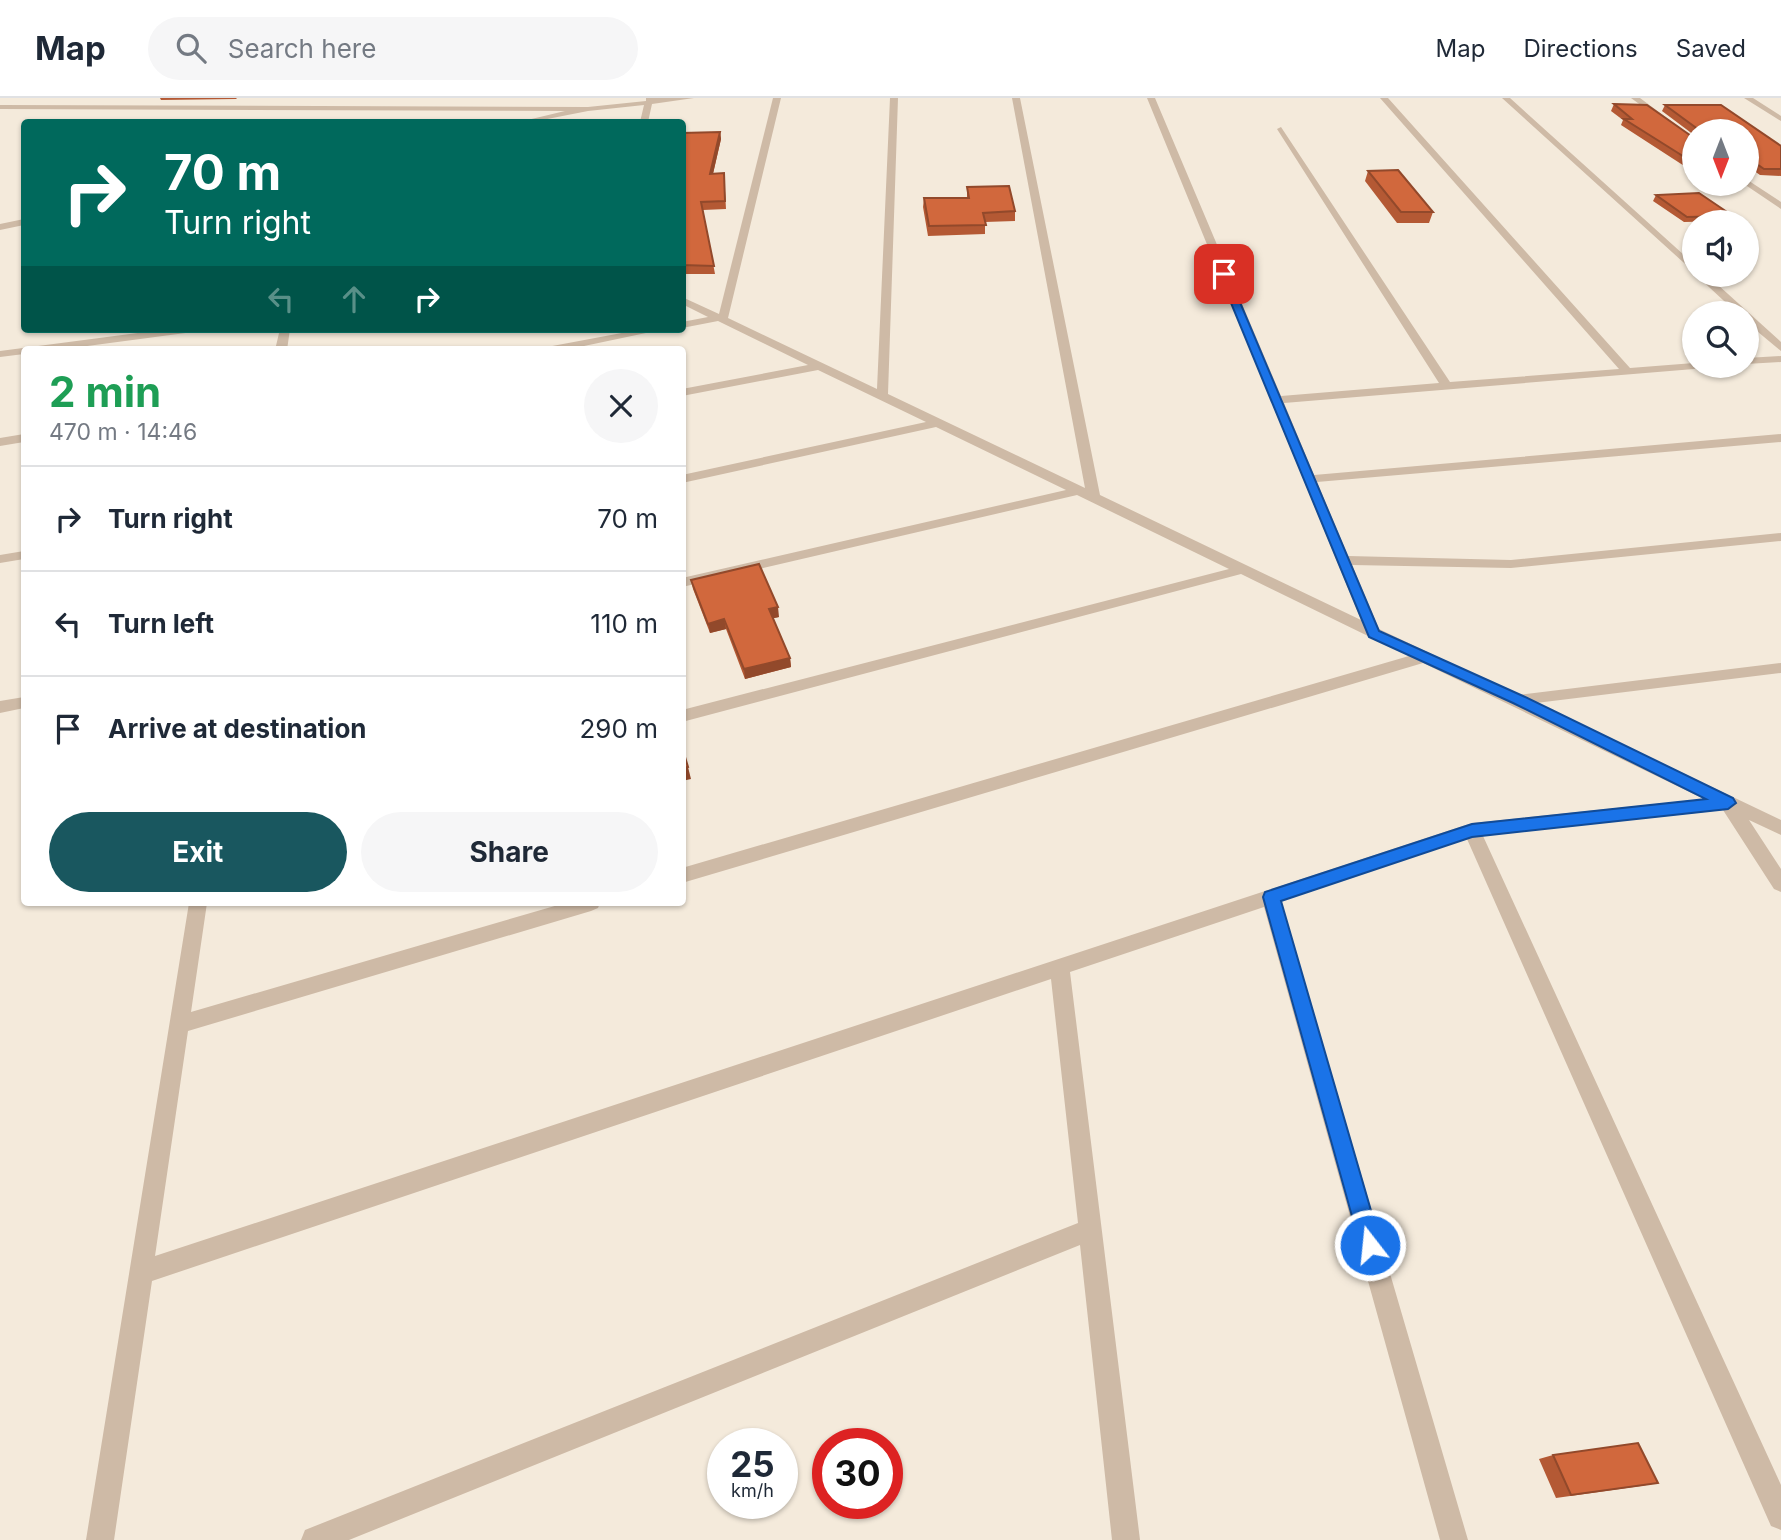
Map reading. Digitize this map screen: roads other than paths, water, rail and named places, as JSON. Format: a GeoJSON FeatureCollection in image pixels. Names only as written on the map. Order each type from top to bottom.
{"type":"FeatureCollection","features":[{"type":"Feature","properties":{"kind":"street"},"geometry":{"type":"LineString","coordinates":[[538,119],[649,100],[691,98]]}},
{"type":"Feature","properties":{"kind":"street"},"geometry":{"type":"LineString","coordinates":[[723,317],[777,98]]}},
{"type":"Feature","properties":{"kind":"street"},"geometry":{"type":"LineString","coordinates":[[882,397],[894,98]]}},
{"type":"Feature","properties":{"kind":"street"},"geometry":{"type":"LineString","coordinates":[[1016,98],[1094,499]]}},
{"type":"Feature","properties":{"kind":"street"},"geometry":{"type":"LineString","coordinates":[[1151,98],[1374,634]]}},
{"type":"Feature","properties":{"kind":"street"},"geometry":{"type":"LineString","coordinates":[[1384,98],[1627,371]]}},
{"type":"Feature","properties":{"kind":"street"},"geometry":{"type":"LineString","coordinates":[[1506,98],[1682,258]]}},
{"type":"Feature","properties":{"kind":"street"},"geometry":{"type":"LineString","coordinates":[[1635,98],[1682,133]]}},
{"type":"Feature","properties":{"kind":"street"},"geometry":{"type":"LineString","coordinates":[[1748,98],[1781,119]]}},
{"type":"Feature","properties":{"kind":"street"},"geometry":{"type":"LineString","coordinates":[[646,119],[649,100]]}},
{"type":"Feature","properties":{"kind":"street"},"geometry":{"type":"LineString","coordinates":[[0,107],[588,109]]}},
{"type":"Feature","properties":{"kind":"street"},"geometry":{"type":"LineString","coordinates":[[1281,129],[1447,386]]}},
{"type":"Feature","properties":{"kind":"street"},"geometry":{"type":"LineString","coordinates":[[1759,190],[1781,206]]}},
{"type":"Feature","properties":{"kind":"street"},"geometry":{"type":"LineString","coordinates":[[0,227],[21,223]]}},
{"type":"Feature","properties":{"kind":"street"},"geometry":{"type":"LineString","coordinates":[[1714,287],[1730,301]]}},
{"type":"Feature","properties":{"kind":"street"},"geometry":{"type":"LineString","coordinates":[[686,302],[723,317],[937,424],[1781,828]]}},
{"type":"Feature","properties":{"kind":"street"},"geometry":{"type":"LineString","coordinates":[[686,324],[723,317]]}},
{"type":"Feature","properties":{"kind":"street"},"geometry":{"type":"LineString","coordinates":[[1759,328],[1781,348]]}},
{"type":"Feature","properties":{"kind":"street"},"geometry":{"type":"LineString","coordinates":[[63,346],[162,333]]}},
{"type":"Feature","properties":{"kind":"street"},"geometry":{"type":"LineString","coordinates":[[569,346],[638,333]]}},
{"type":"Feature","properties":{"kind":"street"},"geometry":{"type":"LineString","coordinates":[[0,354],[21,351]]}},
{"type":"Feature","properties":{"kind":"street"},"geometry":{"type":"LineString","coordinates":[[1759,360],[1781,359]]}},
{"type":"Feature","properties":{"kind":"street"},"geometry":{"type":"LineString","coordinates":[[686,392],[820,366]]}},
{"type":"Feature","properties":{"kind":"street"},"geometry":{"type":"LineString","coordinates":[[1276,400],[1682,367]]}},
{"type":"Feature","properties":{"kind":"street"},"geometry":{"type":"LineString","coordinates":[[686,478],[937,424]]}},
{"type":"Feature","properties":{"kind":"street"},"geometry":{"type":"LineString","coordinates":[[0,442],[21,438]]}},
{"type":"Feature","properties":{"kind":"street"},"geometry":{"type":"LineString","coordinates":[[1309,478],[1781,438]]}},
{"type":"Feature","properties":{"kind":"street"},"geometry":{"type":"LineString","coordinates":[[686,582],[1077,491]]}},
{"type":"Feature","properties":{"kind":"street"},"geometry":{"type":"LineString","coordinates":[[1343,560],[1511,565],[1781,537]]}},
{"type":"Feature","properties":{"kind":"street"},"geometry":{"type":"LineString","coordinates":[[0,559],[21,556]]}},
{"type":"Feature","properties":{"kind":"street"},"geometry":{"type":"LineString","coordinates":[[686,715],[1241,570]]}},
{"type":"Feature","properties":{"kind":"street"},"geometry":{"type":"LineString","coordinates":[[686,875],[1424,657]]}},
{"type":"Feature","properties":{"kind":"street"},"geometry":{"type":"LineString","coordinates":[[1518,700],[1781,668]]}},
{"type":"Feature","properties":{"kind":"street"},"geometry":{"type":"LineString","coordinates":[[0,707],[21,704]]}},
{"type":"Feature","properties":{"kind":"street"},"geometry":{"type":"LineString","coordinates":[[141,1273],[1472,830],[1728,803]]}},
{"type":"Feature","properties":{"kind":"street"},"geometry":{"type":"LineString","coordinates":[[1728,803],[1781,884]]}},
{"type":"Feature","properties":{"kind":"street"},"geometry":{"type":"LineString","coordinates":[[1472,830],[1781,1516]]}},
{"type":"Feature","properties":{"kind":"street"},"geometry":{"type":"LineString","coordinates":[[1271,897],[1454,1540]]}},
{"type":"Feature","properties":{"kind":"street"},"geometry":{"type":"LineString","coordinates":[[100,1540],[198,906]]}},
{"type":"Feature","properties":{"kind":"street"},"geometry":{"type":"LineString","coordinates":[[179,1025],[582,906]]}},
{"type":"Feature","properties":{"kind":"street"},"geometry":{"type":"LineString","coordinates":[[1060,967],[1126,1540]]}},
{"type":"Feature","properties":{"kind":"street"},"geometry":{"type":"LineString","coordinates":[[316,1540],[1090,1230]]}}]}
